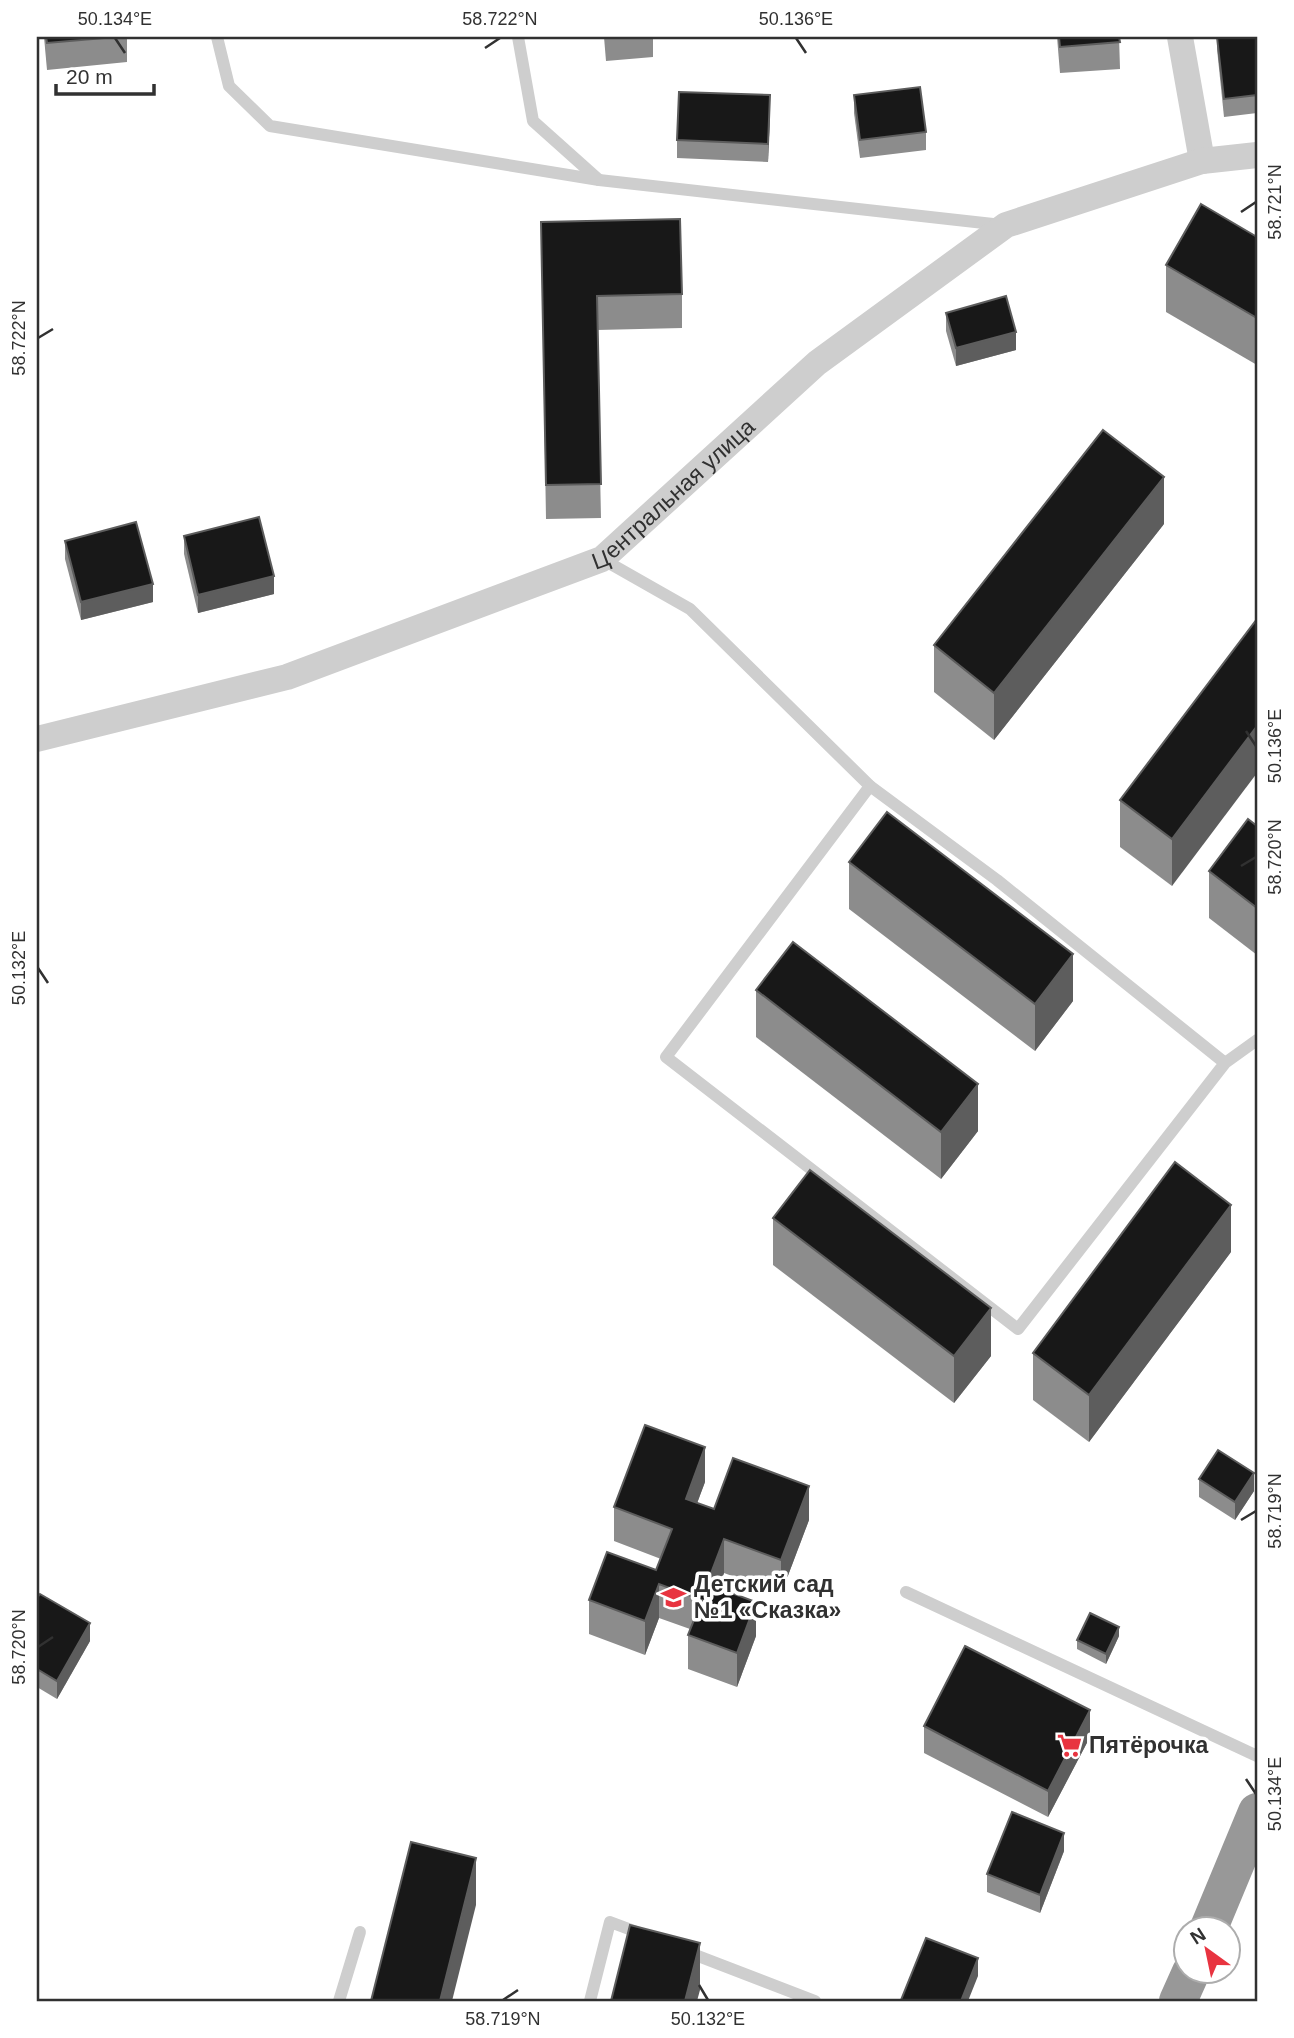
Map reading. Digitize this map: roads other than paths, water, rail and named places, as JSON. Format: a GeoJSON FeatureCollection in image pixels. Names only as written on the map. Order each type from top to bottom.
{"type":"FeatureCollection","features":[{"type":"Feature","properties":{"kind":"highway"},"geometry":{"type":"LineString","coordinates":[[1214,1916],[1257,1812]]}},
{"type":"Feature","properties":{"kind":"street"},"geometry":{"type":"LineString","coordinates":[[1180,37],[1202,161]]}},
{"type":"Feature","properties":{"kind":"street","name":"Центральная улица"},"geometry":{"type":"LineString","coordinates":[[37,739],[287,677],[602,559],[817,363],[1006,225],[1202,161],[1257,155]]}},
{"type":"Feature","properties":{"kind":"lane"},"geometry":{"type":"LineString","coordinates":[[217,37],[229,86],[270,127],[599,180],[1006,225]]}},
{"type":"Feature","properties":{"kind":"lane"},"geometry":{"type":"LineString","coordinates":[[518,37],[533,121],[599,180]]}},
{"type":"Feature","properties":{"kind":"lane"},"geometry":{"type":"LineString","coordinates":[[602,559],[690,609],[870,786],[997,880],[1225,1063]]}},
{"type":"Feature","properties":{"kind":"lane"},"geometry":{"type":"LineString","coordinates":[[870,786],[666,1056],[1018,1329],[1225,1063],[1257,1040]]}},
{"type":"Feature","properties":{"kind":"lane"},"geometry":{"type":"LineString","coordinates":[[906,1592],[1257,1756]]}},
{"type":"Feature","properties":{"kind":"lane"},"geometry":{"type":"LineString","coordinates":[[590,2001],[610,1922],[661,1942]]}},
{"type":"Feature","properties":{"kind":"lane"},"geometry":{"type":"LineString","coordinates":[[339,2001],[360,1932]]}},
{"type":"Feature","properties":{"kind":"lane"},"geometry":{"type":"LineString","coordinates":[[674,1947],[815,2001]]}},
{"type":"Feature","properties":{"kind":"place","name":"Детский сад №1 «Сказка»"},"geometry":{"type":"Point","coordinates":[674,1597]}},
{"type":"Feature","properties":{"kind":"place","name":"Пятёрочка"},"geometry":{"type":"Point","coordinates":[1069,1745]}}]}
